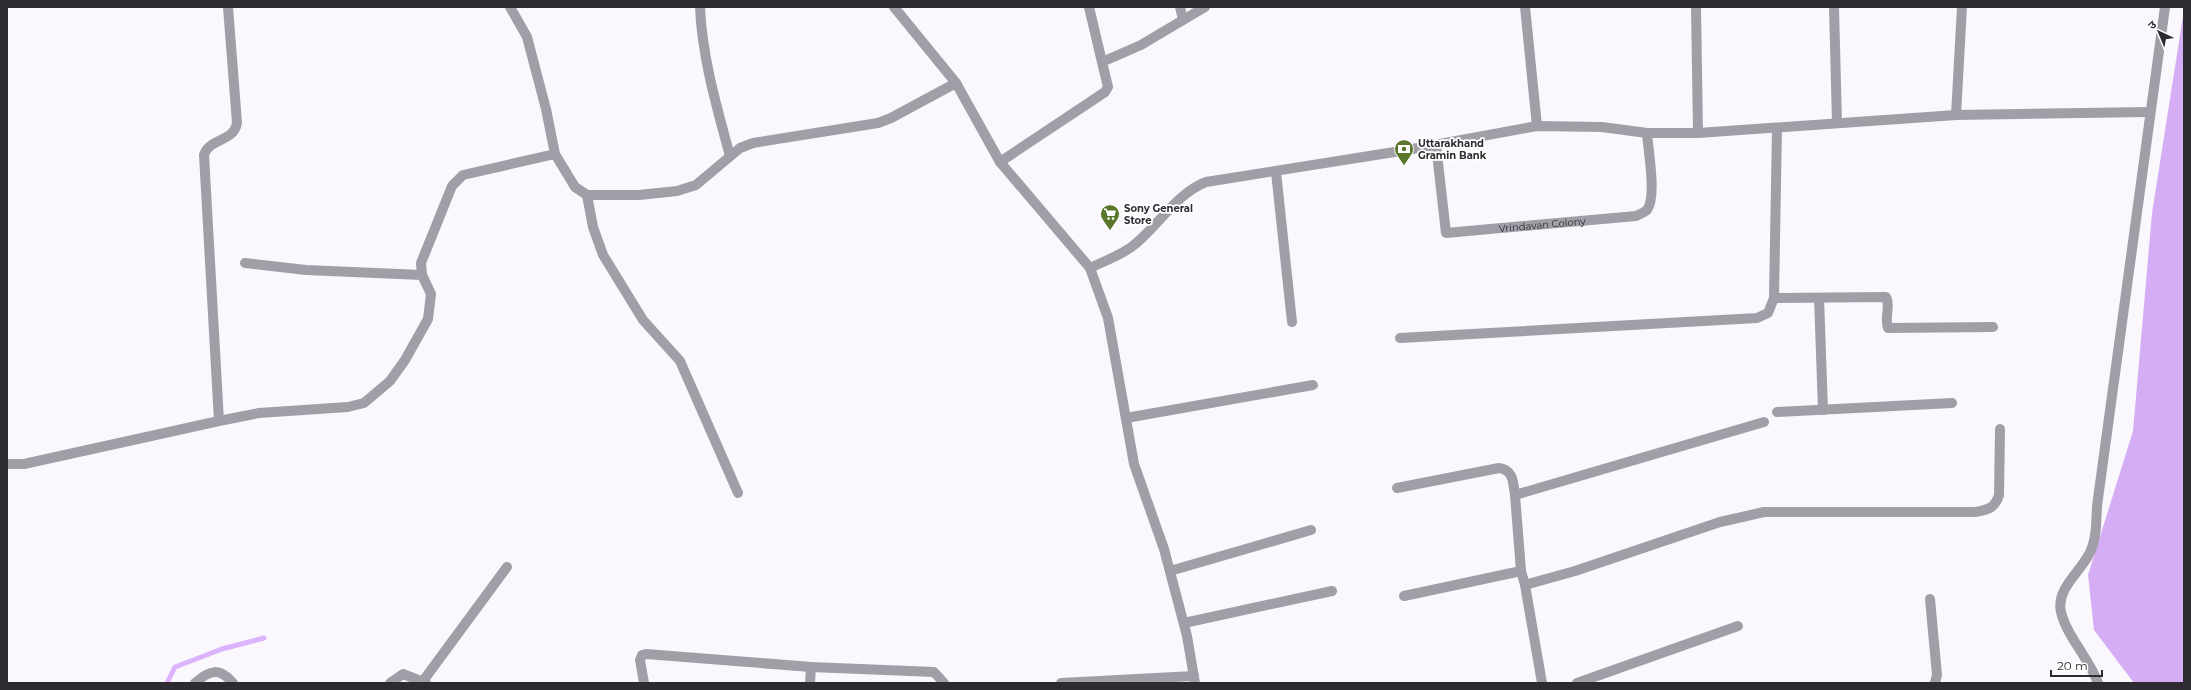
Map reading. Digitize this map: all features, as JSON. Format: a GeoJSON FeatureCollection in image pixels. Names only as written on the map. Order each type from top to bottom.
{"type":"FeatureCollection","features":[{"type":"Feature","properties":{"kind":"street"},"geometry":{"type":"LineString","coordinates":[[219,420],[204,155],[207,149],[212,145],[230,136],[237,123],[228,7]]}},
{"type":"Feature","properties":{"kind":"street"},"geometry":{"type":"LineString","coordinates":[[510,7],[527,36],[546,110],[555,154],[576,187],[588,195],[639,196],[687,189],[696,185],[740,148],[752,142],[878,123],[891,118],[956,83]]}},
{"type":"Feature","properties":{"kind":"street"},"geometry":{"type":"LineString","coordinates":[[700,7],[703,37],[717,106],[730,156]]}},
{"type":"Feature","properties":{"kind":"street"},"geometry":{"type":"LineString","coordinates":[[894,7],[956,83],[1000,162],[1090,268],[1108,318],[1134,464],[1164,549],[1184,623],[1195,679],[1061,683]]}},
{"type":"Feature","properties":{"kind":"street"},"geometry":{"type":"LineString","coordinates":[[1000,162],[1107,90],[1089,7]]}},
{"type":"Feature","properties":{"kind":"street"},"geometry":{"type":"LineString","coordinates":[[1180,7],[1183,20]]}},
{"type":"Feature","properties":{"kind":"street"},"geometry":{"type":"LineString","coordinates":[[1102,62],[1141,44],[1205,7]]}},
{"type":"Feature","properties":{"kind":"street"},"geometry":{"type":"LineString","coordinates":[[1525,7],[1537,126]]}},
{"type":"Feature","properties":{"kind":"street"},"geometry":{"type":"LineString","coordinates":[[1696,7],[1698,133]]}},
{"type":"Feature","properties":{"kind":"street"},"geometry":{"type":"LineString","coordinates":[[1834,7],[1837,123]]}},
{"type":"Feature","properties":{"kind":"street"},"geometry":{"type":"LineString","coordinates":[[1956,116],[1962,7]]}},
{"type":"Feature","properties":{"kind":"street"},"geometry":{"type":"LineString","coordinates":[[2098,683],[2093,669],[2067,626],[2061,612],[2061,598],[2068,584],[2088,556],[2095,539],[2097,506],[2165,7]]}},
{"type":"Feature","properties":{"kind":"street"},"geometry":{"type":"LineString","coordinates":[[1090,268],[1133,247],[1196,186],[1206,182],[1276,172],[1436,145],[1537,126],[1602,127],[1647,133],[1698,133],[1956,116],[2150,112]]}},
{"type":"Feature","properties":{"kind":"street"},"geometry":{"type":"LineString","coordinates":[[1400,338],[1757,318],[1768,314],[1774,298],[1777,128]]}},
{"type":"Feature","properties":{"kind":"street","name":"Vrindavan Colony"},"geometry":{"type":"LineString","coordinates":[[1436,145],[1446,233],[1636,216],[1646,212],[1650,205],[1651,193],[1647,133]]}},
{"type":"Feature","properties":{"kind":"street"},"geometry":{"type":"LineString","coordinates":[[7,464],[24,464],[219,420],[286,410],[348,407],[369,400],[394,376],[405,360],[428,319],[430,294],[422,275],[421,262],[452,186],[458,178],[463,175],[555,154]]}},
{"type":"Feature","properties":{"kind":"street"},"geometry":{"type":"LineString","coordinates":[[1276,172],[1292,322]]}},
{"type":"Feature","properties":{"kind":"street"},"geometry":{"type":"LineString","coordinates":[[588,195],[594,227],[603,255],[643,320],[680,361],[738,493]]}},
{"type":"Feature","properties":{"kind":"street"},"geometry":{"type":"LineString","coordinates":[[245,263],[306,270],[422,275]]}},
{"type":"Feature","properties":{"kind":"street"},"geometry":{"type":"LineString","coordinates":[[1774,298],[1886,297],[1888,301],[1886,323],[1888,328],[1993,327]]}},
{"type":"Feature","properties":{"kind":"street"},"geometry":{"type":"LineString","coordinates":[[1819,298],[1822,410]]}},
{"type":"Feature","properties":{"kind":"street"},"geometry":{"type":"LineString","coordinates":[[1126,418],[1313,385]]}},
{"type":"Feature","properties":{"kind":"street"},"geometry":{"type":"LineString","coordinates":[[1777,412],[1952,403]]}},
{"type":"Feature","properties":{"kind":"street"},"geometry":{"type":"LineString","coordinates":[[1515,495],[1764,422]]}},
{"type":"Feature","properties":{"kind":"street"},"geometry":{"type":"LineString","coordinates":[[1525,585],[1575,571],[1720,522],[1764,512],[1975,512],[1990,509],[1997,503],[1999,495],[2000,429]]}},
{"type":"Feature","properties":{"kind":"street"},"geometry":{"type":"LineString","coordinates":[[1397,488],[1499,468],[1508,470],[1511,475],[1515,495],[1521,571],[1525,585],[1542,683]]}},
{"type":"Feature","properties":{"kind":"street"},"geometry":{"type":"LineString","coordinates":[[1170,571],[1311,530]]}},
{"type":"Feature","properties":{"kind":"street"},"geometry":{"type":"LineString","coordinates":[[390,683],[403,674],[424,682],[507,567]]}},
{"type":"Feature","properties":{"kind":"street"},"geometry":{"type":"LineString","coordinates":[[1404,596],[1521,571]]}},
{"type":"Feature","properties":{"kind":"street"},"geometry":{"type":"LineString","coordinates":[[1184,623],[1332,591]]}},
{"type":"Feature","properties":{"kind":"street"},"geometry":{"type":"LineString","coordinates":[[1930,599],[1937,675],[1935,683]]}},
{"type":"Feature","properties":{"kind":"street"},"geometry":{"type":"LineString","coordinates":[[1577,683],[1738,626]]}},
{"type":"Feature","properties":{"kind":"street"},"geometry":{"type":"LineString","coordinates":[[644,683],[640,660],[642,655],[646,654],[811,668],[934,672],[944,683]]}},
{"type":"Feature","properties":{"kind":"street"},"geometry":{"type":"LineString","coordinates":[[810,683],[811,668]]}},
{"type":"Feature","properties":{"kind":"street"},"geometry":{"type":"LineString","coordinates":[[195,683],[211,672],[218,671],[228,677],[233,683]]}},
{"type":"Feature","properties":{"kind":"shaded area"},"geometry":{"type":"Polygon","coordinates":[[[2184,10],[2184,683],[2134,683],[2094,630],[2088,575],[2133,431],[2152,213],[2184,10]]]}},
{"type":"Feature","properties":{"kind":"waterway"},"geometry":{"type":"LineString","coordinates":[[167,683],[175,667],[222,649],[264,638]]}},
{"type":"Feature","properties":{"kind":"place","name":"Uttarakhand Gramin Bank"},"geometry":{"type":"Point","coordinates":[1404,166]}},
{"type":"Feature","properties":{"kind":"place","name":"Sony General Store"},"geometry":{"type":"Point","coordinates":[1110,231]}}]}
